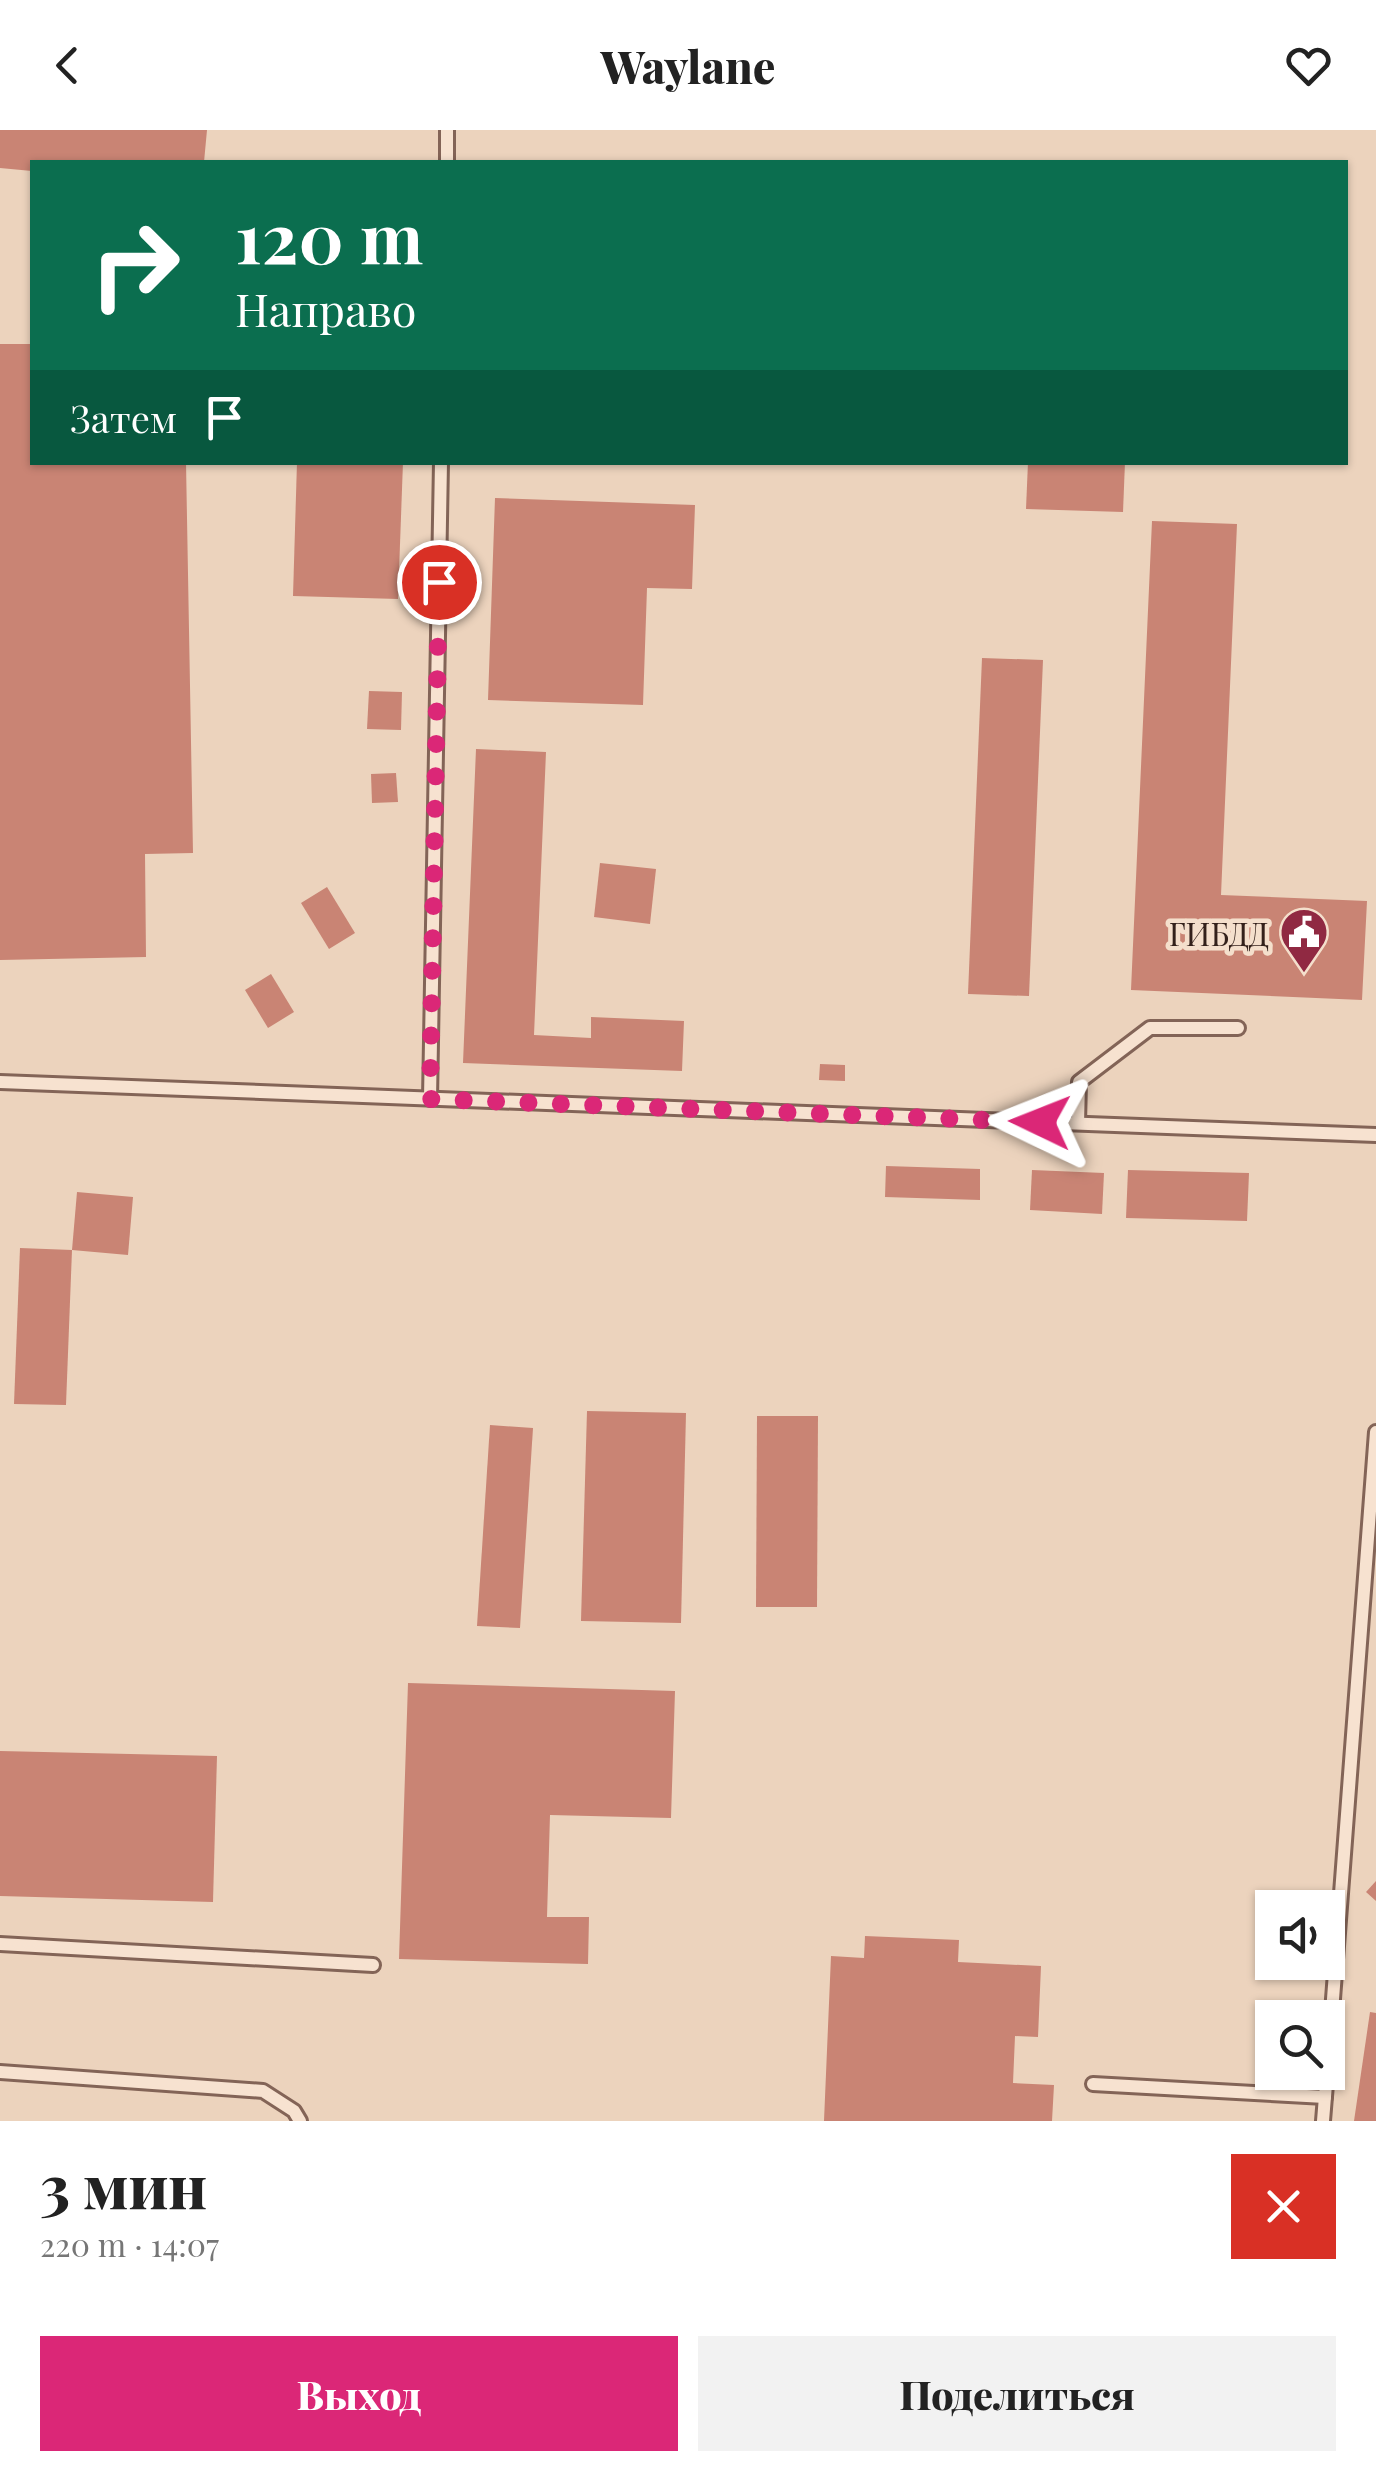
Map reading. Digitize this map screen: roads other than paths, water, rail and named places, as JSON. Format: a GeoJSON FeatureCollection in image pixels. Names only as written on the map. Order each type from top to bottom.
{"type":"FeatureCollection","features":[{"type":"Feature","properties":{"kind":"lane"},"geometry":{"type":"LineString","coordinates":[[447,160],[448,130]]}},
{"type":"Feature","properties":{"kind":"lane"},"geometry":{"type":"LineString","coordinates":[[430,1099],[442,465]]}},
{"type":"Feature","properties":{"kind":"lane"},"geometry":{"type":"LineString","coordinates":[[1078,1123],[1079,1082],[1150,1028],[1238,1028]]}},
{"type":"Feature","properties":{"kind":"lane"},"geometry":{"type":"LineString","coordinates":[[0,1082],[1376,1135]]}},
{"type":"Feature","properties":{"kind":"lane"},"geometry":{"type":"LineString","coordinates":[[1332,2000],[1376,1432]]}},
{"type":"Feature","properties":{"kind":"lane"},"geometry":{"type":"LineString","coordinates":[[0,1944],[374,1965]]}},
{"type":"Feature","properties":{"kind":"lane"},"geometry":{"type":"LineString","coordinates":[[0,2072],[264,2091],[294,2111],[300,2121]]}},
{"type":"Feature","properties":{"kind":"lane"},"geometry":{"type":"LineString","coordinates":[[1093,2084],[1325,2097]]}},
{"type":"Feature","properties":{"kind":"lane"},"geometry":{"type":"LineString","coordinates":[[1323,2121],[1326,2090]]}},
{"type":"Feature","properties":{"kind":"place","name":"ГИБДД"},"geometry":{"type":"Point","coordinates":[1304,974]}}]}
